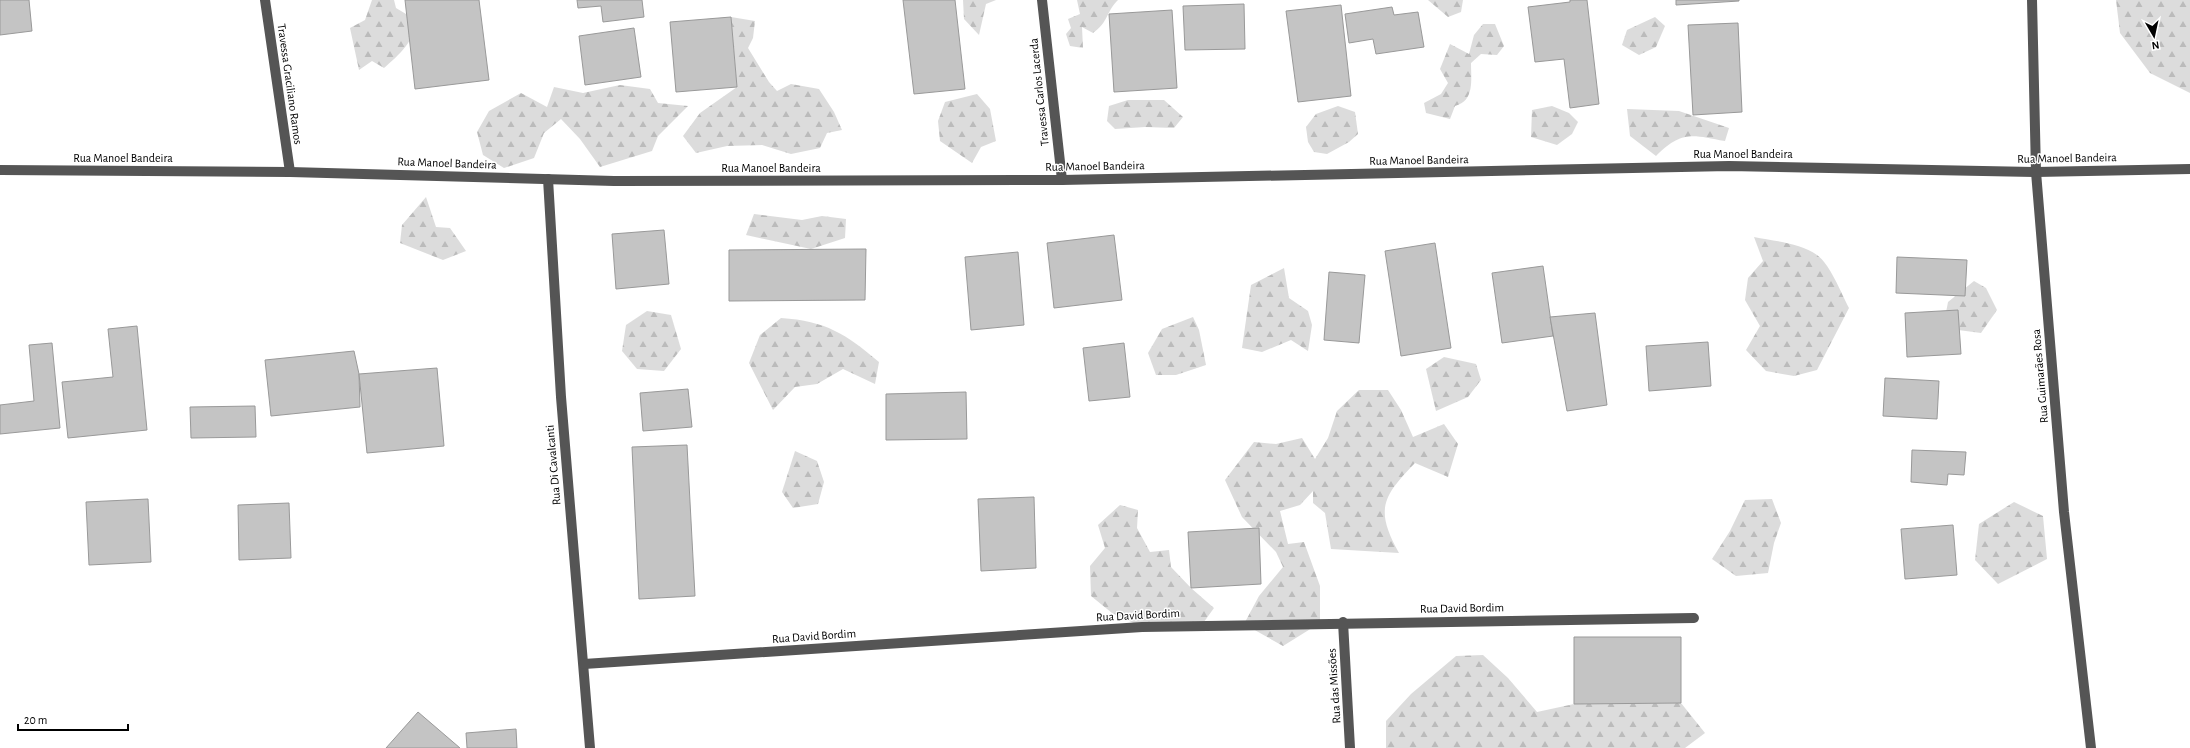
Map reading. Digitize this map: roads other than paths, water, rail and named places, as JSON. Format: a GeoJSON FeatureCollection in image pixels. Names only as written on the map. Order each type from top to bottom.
{"type":"FeatureCollection","features":[{"type":"Feature","properties":{"kind":"street","name":"Travessa Graciliano Ramos"},"geometry":{"type":"LineString","coordinates":[[265,0],[290,172]]}},
{"type":"Feature","properties":{"kind":"street","name":"Travessa Carlos Lacerda"},"geometry":{"type":"LineString","coordinates":[[1042,0],[1062,180]]}},
{"type":"Feature","properties":{"kind":"street","name":"Rua Guimarães Rosa"},"geometry":{"type":"LineString","coordinates":[[2032,0],[2036,172],[2064,512],[2091,748]]}},
{"type":"Feature","properties":{"kind":"street","name":"Rua Manoel Bandeira"},"geometry":{"type":"LineString","coordinates":[[0,170],[290,172],[614,181],[1062,180],[1729,166],[2036,172],[2190,169]]}},
{"type":"Feature","properties":{"kind":"street","name":"Rua Di Cavalcanti"},"geometry":{"type":"LineString","coordinates":[[548,179],[560,397],[590,748]]}},
{"type":"Feature","properties":{"kind":"street","name":"Rua David Bordim"},"geometry":{"type":"LineString","coordinates":[[584,664],[1142,627],[1343,622],[1694,618]]}},
{"type":"Feature","properties":{"kind":"street","name":"Rua das Missões"},"geometry":{"type":"LineString","coordinates":[[1343,622],[1350,748]]}}]}
